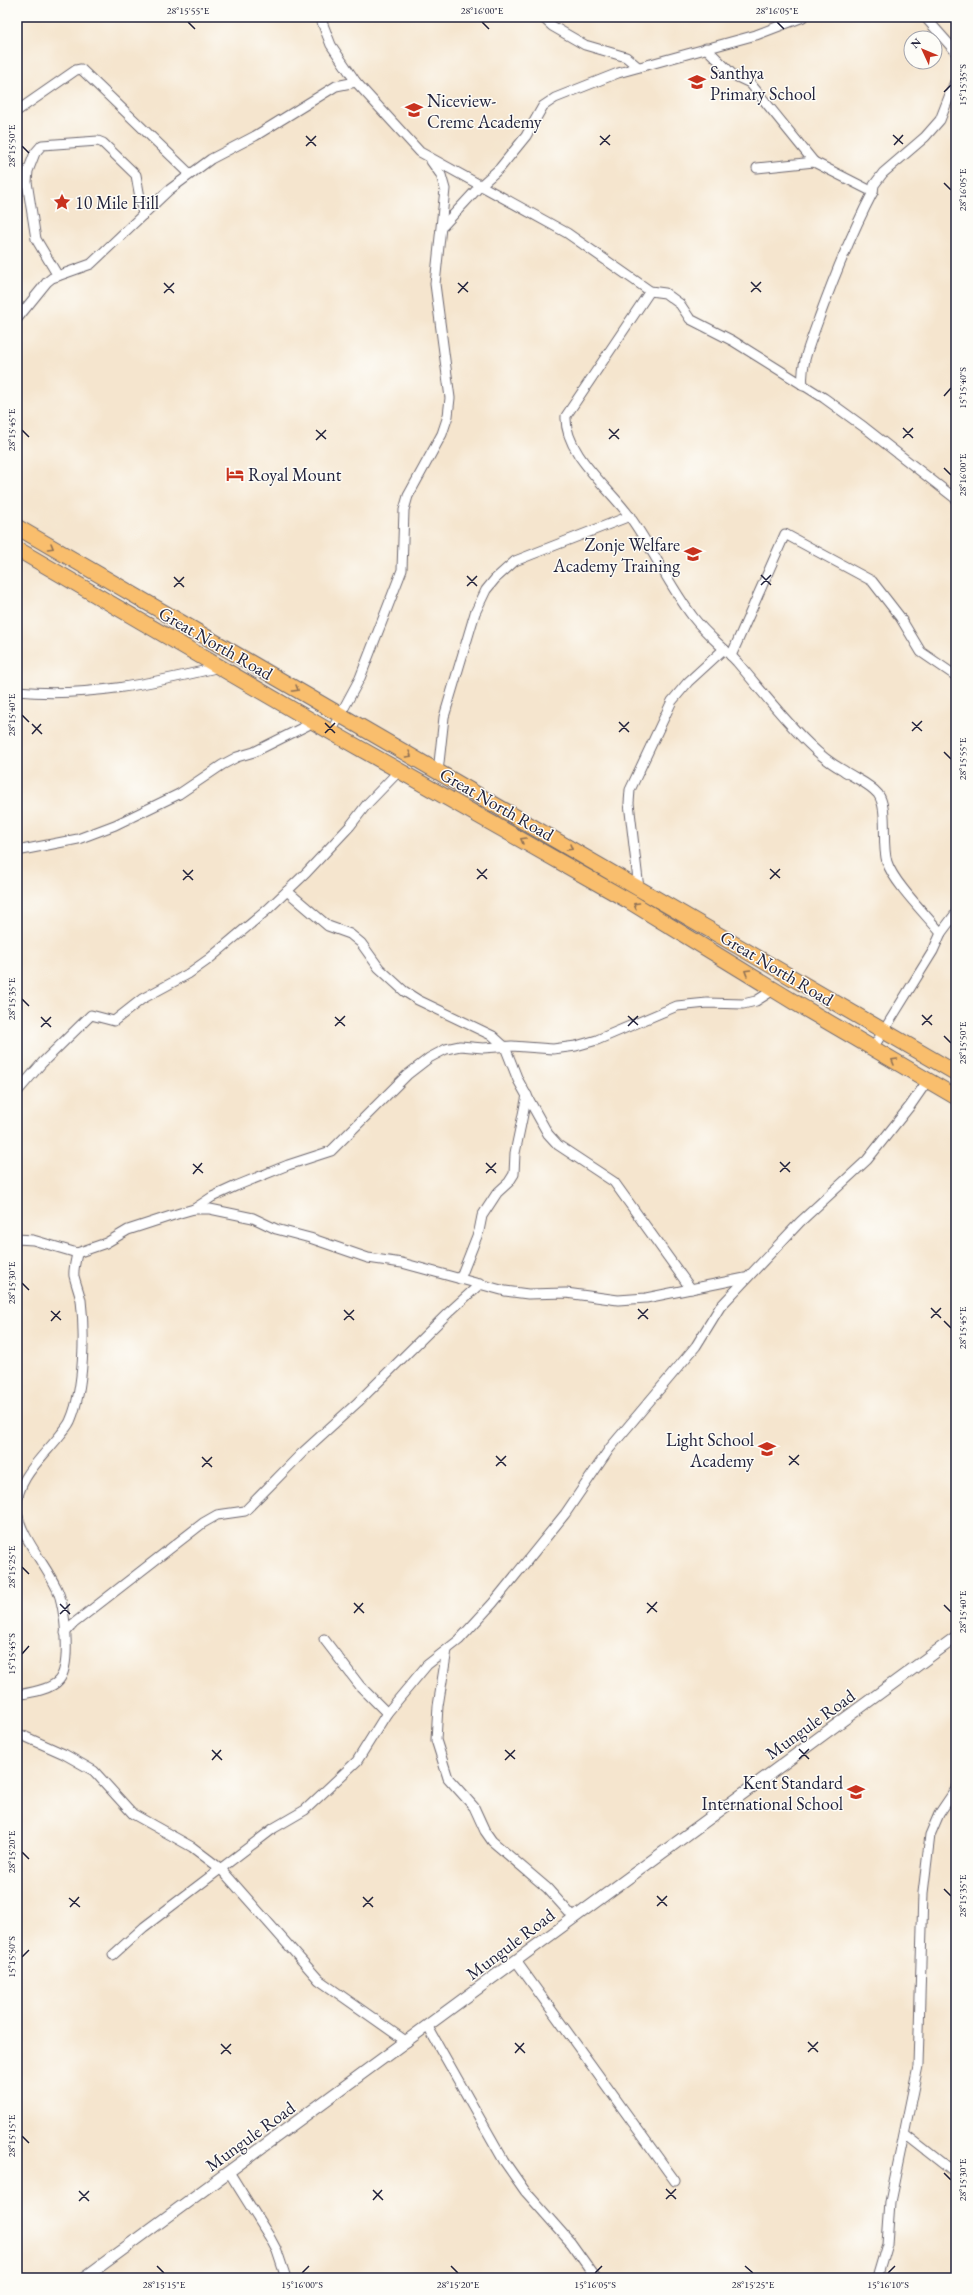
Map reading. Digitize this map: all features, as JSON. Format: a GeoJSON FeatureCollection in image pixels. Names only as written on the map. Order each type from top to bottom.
{"type":"FeatureCollection","features":[{"type":"Feature","properties":{"kind":"highway","name":"Great North Road"},"geometry":{"type":"LineString","coordinates":[[17,527],[956,1073]]}},
{"type":"Feature","properties":{"kind":"highway","name":"Great North Road"},"geometry":{"type":"LineString","coordinates":[[17,549],[331,732],[629,901],[873,1048],[956,1096]]}},
{"type":"Feature","properties":{"kind":"street"},"geometry":{"type":"LineString","coordinates":[[320,17],[331,45],[356,82],[420,152],[428,158],[481,185],[567,233],[644,284],[650,291],[665,293],[680,304],[690,318],[733,341],[864,426],[956,497]]}},
{"type":"Feature","properties":{"kind":"street"},"geometry":{"type":"LineString","coordinates":[[542,17],[585,45],[626,57],[638,67]]}},
{"type":"Feature","properties":{"kind":"street"},"geometry":{"type":"LineString","coordinates":[[442,228],[481,185],[500,168],[516,150],[543,106],[555,98],[638,67],[756,35],[803,17]]}},
{"type":"Feature","properties":{"kind":"street"},"geometry":{"type":"LineString","coordinates":[[925,17],[956,52]]}},
{"type":"Feature","properties":{"kind":"street"},"geometry":{"type":"LineString","coordinates":[[706,48],[733,75],[750,83],[814,162],[873,192]]}},
{"type":"Feature","properties":{"kind":"street"},"geometry":{"type":"LineString","coordinates":[[17,111],[76,70],[81,69],[190,174]]}},
{"type":"Feature","properties":{"kind":"street"},"geometry":{"type":"LineString","coordinates":[[803,386],[802,378],[806,358],[832,283],[846,244],[873,192],[874,185],[882,172],[925,137],[940,120],[953,94],[956,79]]}},
{"type":"Feature","properties":{"kind":"street"},"geometry":{"type":"LineString","coordinates":[[17,319],[47,282],[58,276],[91,264],[143,215],[190,174],[218,154],[255,136],[336,86],[356,82]]}},
{"type":"Feature","properties":{"kind":"street"},"geometry":{"type":"LineString","coordinates":[[58,276],[36,239],[27,182],[28,171],[35,153],[42,145],[98,141],[103,143],[136,175],[143,215]]}},
{"type":"Feature","properties":{"kind":"street"},"geometry":{"type":"LineString","coordinates":[[331,732],[342,716],[360,678],[402,570],[402,522],[408,496],[442,434],[448,416],[450,398],[435,284],[445,189],[441,175],[428,158]]}},
{"type":"Feature","properties":{"kind":"street"},"geometry":{"type":"LineString","coordinates":[[757,168],[814,162]]}},
{"type":"Feature","properties":{"kind":"street"},"geometry":{"type":"LineString","coordinates":[[650,291],[566,416],[569,431],[581,459],[630,516],[693,617],[708,635],[732,656],[791,726],[810,746],[826,760],[863,782],[878,794],[883,809],[884,851],[888,865],[895,878],[941,933]]}},
{"type":"Feature","properties":{"kind":"street"},"geometry":{"type":"LineString","coordinates":[[438,772],[444,717],[474,613],[486,590],[505,569],[515,561],[630,516]]}},
{"type":"Feature","properties":{"kind":"street"},"geometry":{"type":"LineString","coordinates":[[732,656],[785,534],[872,581],[900,617],[922,652],[956,676]]}},
{"type":"Feature","properties":{"kind":"street"},"geometry":{"type":"LineString","coordinates":[[639,889],[629,802],[630,790],[672,701],[688,682],[724,649]]}},
{"type":"Feature","properties":{"kind":"street"},"geometry":{"type":"LineString","coordinates":[[17,691],[70,693],[99,691],[168,679],[220,667]]}},
{"type":"Feature","properties":{"kind":"street"},"geometry":{"type":"LineString","coordinates":[[17,851],[78,839],[115,825],[179,794],[222,765],[237,757],[254,752],[282,736],[314,722]]}},
{"type":"Feature","properties":{"kind":"street"},"geometry":{"type":"LineString","coordinates":[[17,1092],[42,1063],[91,1015],[108,1021],[120,1018],[142,999],[183,977],[209,959],[287,891],[400,771]]}},
{"type":"Feature","properties":{"kind":"street"},"geometry":{"type":"LineString","coordinates":[[287,891],[328,926],[350,934],[361,943],[379,968],[398,986],[418,1000],[494,1036],[505,1046],[539,1119],[558,1145],[614,1182],[691,1289]]}},
{"type":"Feature","properties":{"kind":"street"},"geometry":{"type":"LineString","coordinates":[[873,1048],[934,951],[941,933],[956,913]]}},
{"type":"Feature","properties":{"kind":"street"},"geometry":{"type":"LineString","coordinates":[[17,1239],[33,1240],[77,1252],[106,1243],[128,1230],[194,1209],[212,1197],[288,1165],[331,1152],[407,1075],[446,1049],[460,1046],[505,1046],[553,1049],[576,1046],[596,1040],[677,1006],[707,1003],[743,1004],[756,1001],[775,989]]}},
{"type":"Feature","properties":{"kind":"street"},"geometry":{"type":"LineString","coordinates":[[113,1955],[144,1927],[221,1868],[274,1828],[305,1810],[357,1760],[387,1713],[427,1665],[447,1650],[493,1603],[566,1514],[610,1448],[696,1346],[720,1307],[745,1278],[800,1222],[867,1160],[910,1106],[928,1080]]}},
{"type":"Feature","properties":{"kind":"street"},"geometry":{"type":"LineString","coordinates":[[460,1279],[479,1231],[482,1216],[514,1174],[515,1153],[527,1095]]}},
{"type":"Feature","properties":{"kind":"street"},"geometry":{"type":"LineString","coordinates":[[194,1209],[232,1212],[253,1218],[276,1229],[310,1238],[368,1258],[402,1263],[505,1291],[528,1294],[566,1293],[618,1300],[646,1298],[745,1278]]}},
{"type":"Feature","properties":{"kind":"street"},"geometry":{"type":"LineString","coordinates":[[17,1695],[52,1685],[59,1680],[64,1672],[66,1656],[65,1633],[58,1589],[23,1529],[17,1511],[20,1488],[30,1470],[71,1420],[74,1408],[81,1370],[84,1340],[80,1298],[74,1275],[77,1252]]}},
{"type":"Feature","properties":{"kind":"street"},"geometry":{"type":"LineString","coordinates":[[65,1633],[73,1624],[203,1523],[217,1515],[245,1511],[302,1453],[358,1402],[448,1313],[480,1284]]}},
{"type":"Feature","properties":{"kind":"street","name":"Mungule Road"},"geometry":{"type":"LineString","coordinates":[[84,2278],[428,2027],[956,1637]]}},
{"type":"Feature","properties":{"kind":"street"},"geometry":{"type":"LineString","coordinates":[[324,1639],[360,1686],[387,1713]]}},
{"type":"Feature","properties":{"kind":"street"},"geometry":{"type":"LineString","coordinates":[[447,1650],[437,1717],[436,1740],[448,1778],[474,1807],[485,1831],[492,1841],[547,1888],[574,1918]]}},
{"type":"Feature","properties":{"kind":"street"},"geometry":{"type":"LineString","coordinates":[[17,1733],[64,1754],[94,1771],[133,1814],[192,1847],[221,1868],[319,1980],[406,2042]]}},
{"type":"Feature","properties":{"kind":"street"},"geometry":{"type":"LineString","coordinates":[[877,2278],[887,2244],[890,2202],[918,2066],[923,1893],[930,1835],[939,1814],[956,1788]]}},
{"type":"Feature","properties":{"kind":"street"},"geometry":{"type":"LineString","coordinates":[[516,1961],[675,2181]]}},
{"type":"Feature","properties":{"kind":"street"},"geometry":{"type":"LineString","coordinates":[[428,2027],[504,2161],[525,2191],[571,2243],[596,2278]]}},
{"type":"Feature","properties":{"kind":"street"},"geometry":{"type":"LineString","coordinates":[[905,2134],[956,2174]]}},
{"type":"Feature","properties":{"kind":"street"},"geometry":{"type":"LineString","coordinates":[[229,2172],[269,2236],[277,2251],[286,2278]]}},
{"type":"Feature","properties":{"kind":"place","name":"Santhya Primary School"},"geometry":{"type":"Point","coordinates":[697,82]}},
{"type":"Feature","properties":{"kind":"place","name":"Niceview- Cremc Academy"},"geometry":{"type":"Point","coordinates":[414,110]}},
{"type":"Feature","properties":{"kind":"place","name":"10 Mile Hill"},"geometry":{"type":"Point","coordinates":[62,202]}},
{"type":"Feature","properties":{"kind":"place","name":"Royal Mount"},"geometry":{"type":"Point","coordinates":[235,474]}},
{"type":"Feature","properties":{"kind":"place","name":"Zonje Welfare Academy Training"},"geometry":{"type":"Point","coordinates":[693,554]}},
{"type":"Feature","properties":{"kind":"place","name":"Light School Academy"},"geometry":{"type":"Point","coordinates":[767,1449]}},
{"type":"Feature","properties":{"kind":"place","name":"Kent Standard International School"},"geometry":{"type":"Point","coordinates":[856,1792]}}]}
